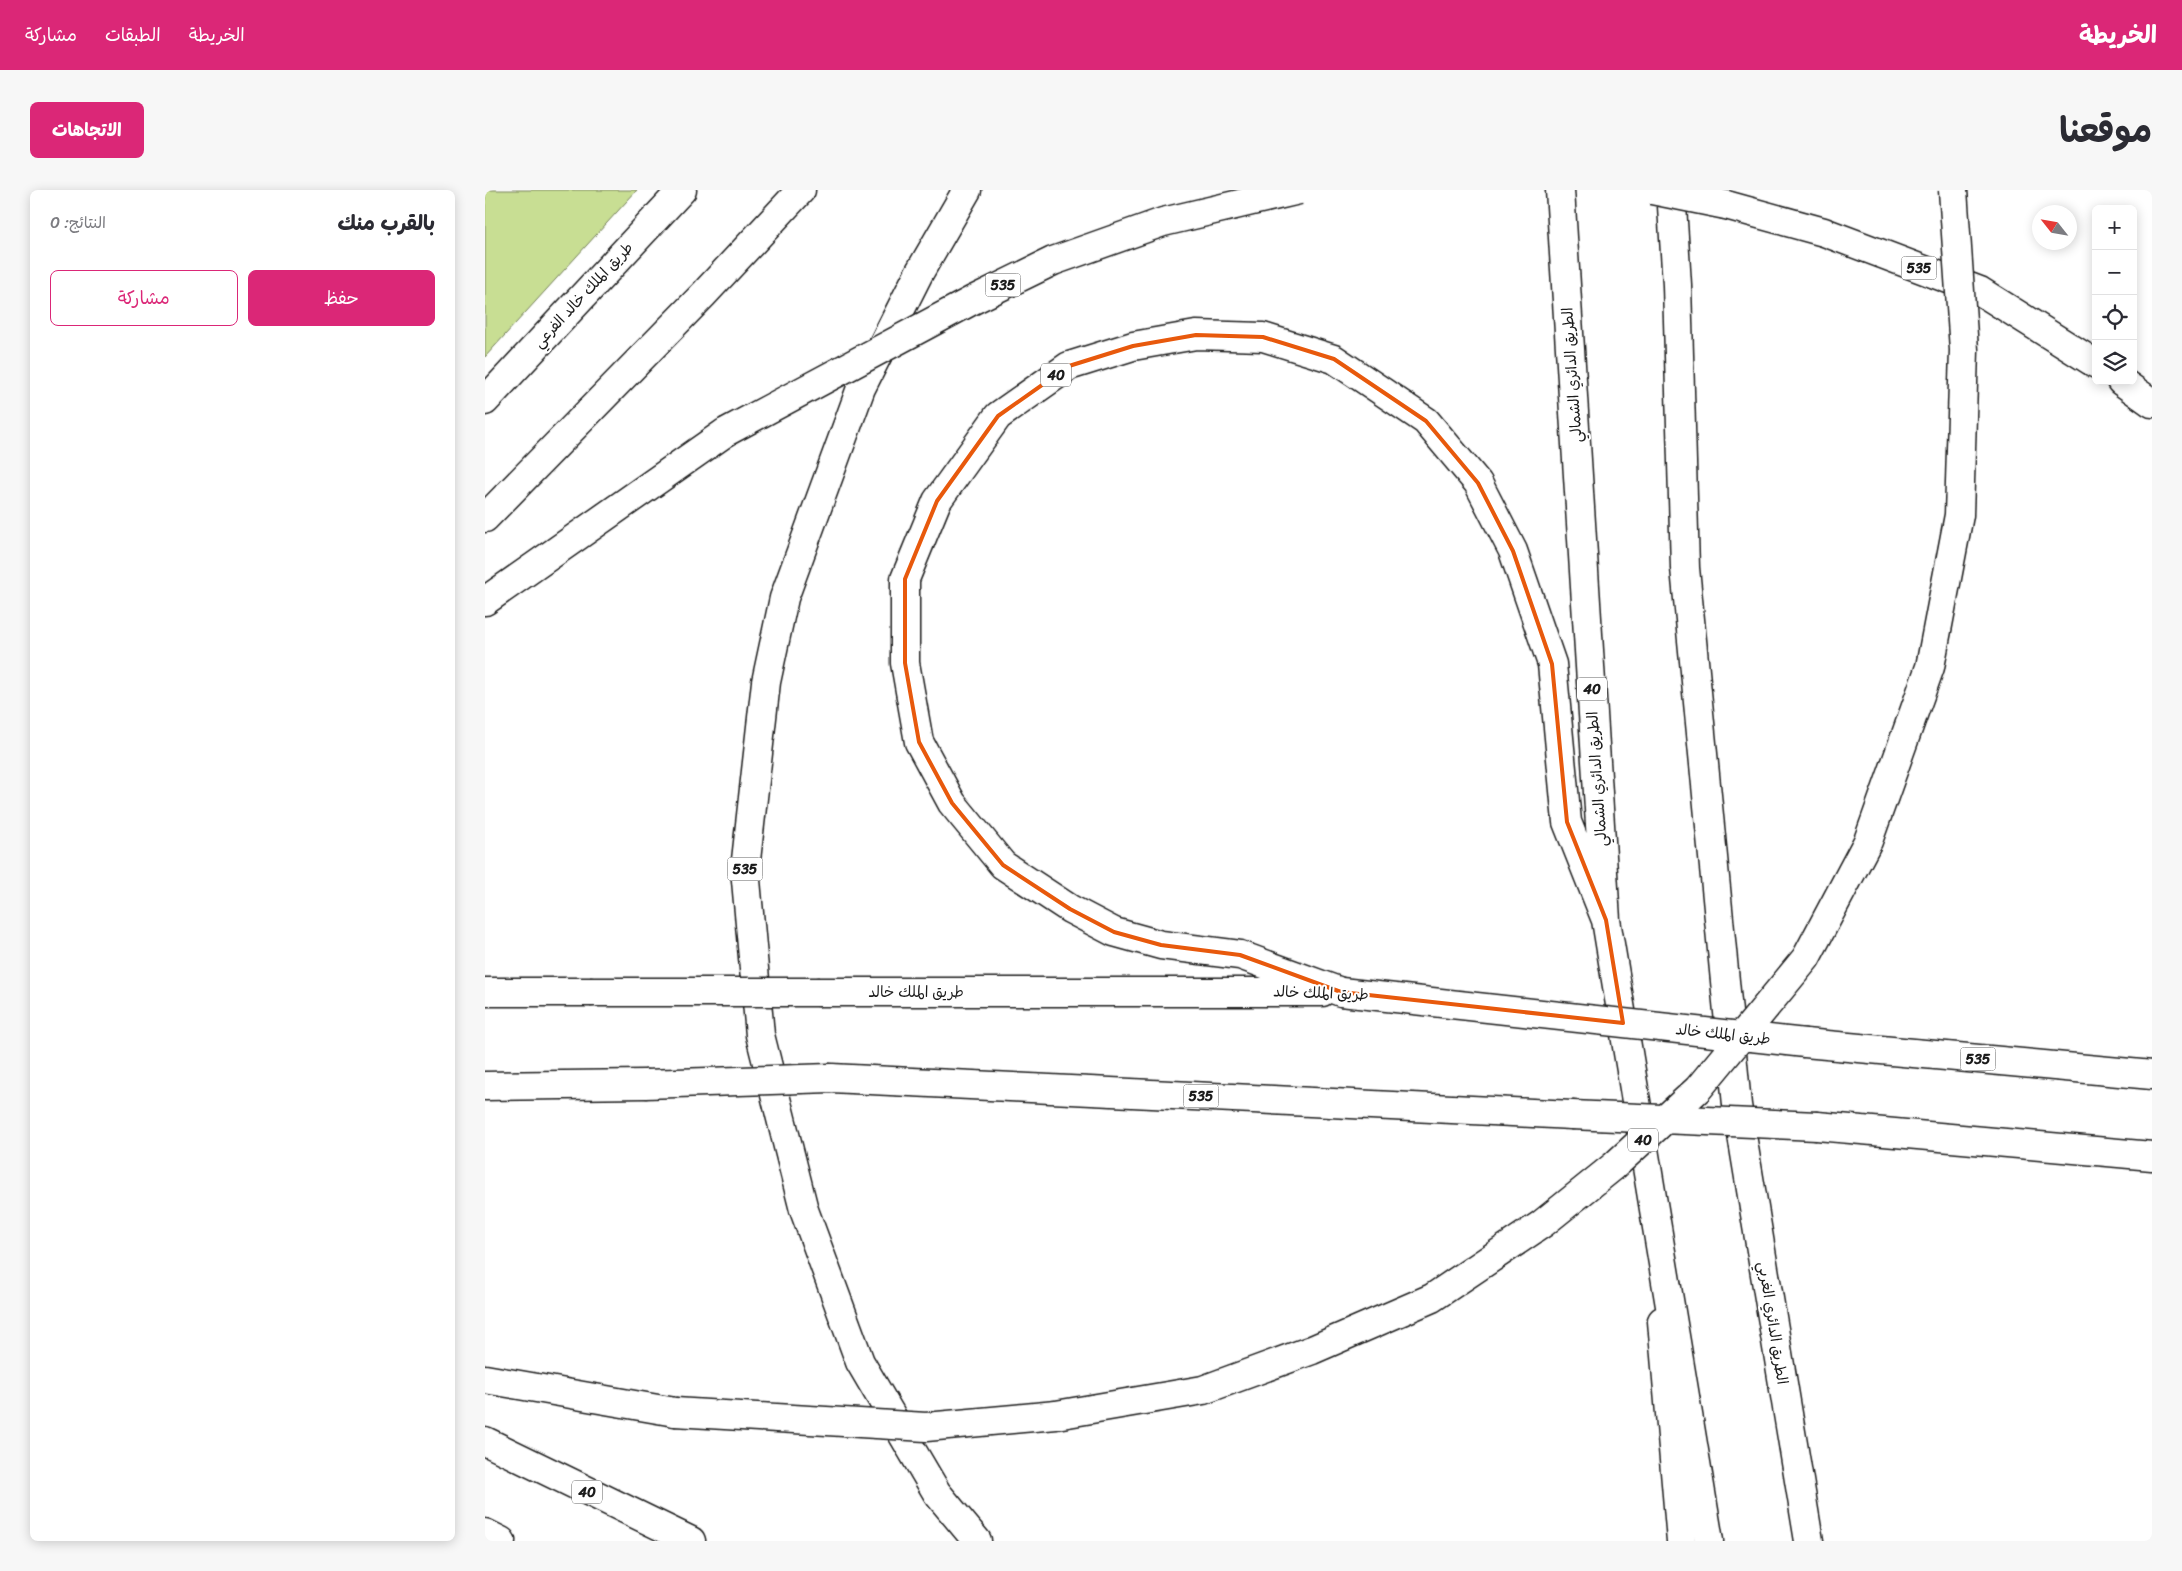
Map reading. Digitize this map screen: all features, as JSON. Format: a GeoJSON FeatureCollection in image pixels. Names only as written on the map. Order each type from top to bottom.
{"type":"FeatureCollection","features":[{"type":"Feature","properties":{"kind":"main road","name":"طريق الملك خالد الفرعي"},"geometry":{"type":"LineString","coordinates":[[485,401],[681,190]]}},
{"type":"Feature","properties":{"kind":"main road"},"geometry":{"type":"LineString","coordinates":[[485,518],[703,295],[801,190]]}},
{"type":"Feature","properties":{"kind":"main road","name":"535"},"geometry":{"type":"LineString","coordinates":[[967,190],[919,273],[861,388],[783,598],[766,682],[745,869],[760,1035],[804,1210],[860,1362],[937,1494],[977,1541]]}},
{"type":"Feature","properties":{"kind":"main road","name":"535"},"geometry":{"type":"LineString","coordinates":[[485,601],[726,432],[973,300],[1053,261],[1163,222],[1299,190]]}},
{"type":"Feature","properties":{"kind":"main road","name":"الطريق الدائري الشمالي"},"geometry":{"type":"LineString","coordinates":[[1560,190],[1606,920],[1650,1186]]}},
{"type":"Feature","properties":{"kind":"main road","name":"535"},"geometry":{"type":"LineString","coordinates":[[1652,190],[1726,205],[1824,232],[1981,291],[2092,361]]}},
{"type":"Feature","properties":{"kind":"main road","name":"الطريق الدائري الغربي"},"geometry":{"type":"LineString","coordinates":[[1671,190],[1677,285],[1685,568],[1737,1105],[1809,1541]]}},
{"type":"Feature","properties":{"kind":"main road","name":"40"},"geometry":{"type":"LineString","coordinates":[[485,1379],[675,1412],[926,1426],[1056,1415],[1203,1390],[1312,1350],[1432,1298],[1542,1224],[1614,1166],[1698,1089],[1806,958],[1868,841],[1930,667],[1959,515],[1964,350],[1953,190]]}},
{"type":"Feature","properties":{"kind":"main road","name":"40"},"geometry":{"type":"LineString","coordinates":[[1341,992],[1240,955],[1161,945],[1114,932],[1070,909],[1003,865],[952,803],[919,742],[905,663],[905,579],[937,501],[998,416],[1069,366],[1133,346],[1196,335],[1263,337],[1334,359],[1426,421],[1478,483],[1513,551],[1552,664],[1567,822],[1606,920]]}},
{"type":"Feature","properties":{"kind":"main road"},"geometry":{"type":"LineString","coordinates":[[2127,385],[2152,403]]}},
{"type":"Feature","properties":{"kind":"main road","name":"طريق الملك خالد"},"geometry":{"type":"LineString","coordinates":[[485,992],[1341,992],[1805,1043],[2152,1075]]}},
{"type":"Feature","properties":{"kind":"main road","name":"535"},"geometry":{"type":"LineString","coordinates":[[485,1086],[645,1084],[831,1078],[1817,1126],[2152,1156]]}},
{"type":"Feature","properties":{"kind":"main road"},"geometry":{"type":"LineString","coordinates":[[1650,1186],[1681,1541]]}},
{"type":"Feature","properties":{"kind":"main road","name":"40"},"geometry":{"type":"LineString","coordinates":[[1650,1186],[1709,1541]]}},
{"type":"Feature","properties":{"kind":"main road","name":"40"},"geometry":{"type":"LineString","coordinates":[[485,1441],[691,1541]]}},
{"type":"Feature","properties":{"kind":"main road"},"geometry":{"type":"LineString","coordinates":[[485,1533],[501,1541]]}},
{"type":"Feature","properties":{"kind":"highlighted area"},"geometry":{"type":"Polygon","coordinates":[[[1196,335],[1263,337],[1334,359],[1426,421],[1478,483],[1513,551],[1552,664],[1567,822],[1606,920],[1623,1023],[1341,992],[1240,955],[1161,945],[1114,932],[1070,909],[1003,865],[952,803],[919,742],[905,663],[905,579],[937,501],[998,416],[1069,366],[1133,346],[1196,335]]]}},
{"type":"Feature","properties":{"kind":"green space"},"geometry":{"type":"Polygon","coordinates":[[[485,190],[637,190],[485,357],[485,190]]]}}]}
